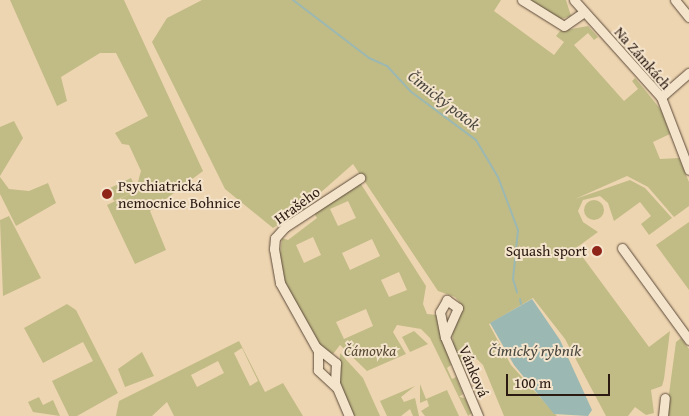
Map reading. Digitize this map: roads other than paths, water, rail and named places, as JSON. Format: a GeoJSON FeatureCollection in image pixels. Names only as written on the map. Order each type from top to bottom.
{"type":"FeatureCollection","features":[{"type":"Feature","properties":{"kind":"street"},"geometry":{"type":"LineString","coordinates":[[522,0],[564,26],[584,12]]}},
{"type":"Feature","properties":{"kind":"street","name":"Na Zámkách"},"geometry":{"type":"LineString","coordinates":[[574,0],[661,97],[689,170]]}},
{"type":"Feature","properties":{"kind":"street"},"geometry":{"type":"LineString","coordinates":[[674,0],[689,17]]}},
{"type":"Feature","properties":{"kind":"street"},"geometry":{"type":"LineString","coordinates":[[661,97],[689,73]]}},
{"type":"Feature","properties":{"kind":"street","name":"Hrašeho"},"geometry":{"type":"LineString","coordinates":[[336,387],[336,363],[316,347],[280,283],[275,238],[360,178]]}},
{"type":"Feature","properties":{"kind":"street"},"geometry":{"type":"LineString","coordinates":[[622,248],[689,340]]}},
{"type":"Feature","properties":{"kind":"street","name":"Vánková"},"geometry":{"type":"LineString","coordinates":[[445,338],[458,308],[454,301],[442,303],[445,338],[478,416]]}},
{"type":"Feature","properties":{"kind":"street","name":"Hrašeho"},"geometry":{"type":"LineString","coordinates":[[316,347],[318,370],[336,387],[349,416]]}},
{"type":"Feature","properties":{"kind":"street"},"geometry":{"type":"LineString","coordinates":[[663,416],[665,398]]}},
{"type":"Feature","properties":{"kind":"water","name":"Čimický rybník"},"geometry":{"type":"Polygon","coordinates":[[[532,299],[560,340],[592,410],[588,416],[554,414],[514,365],[490,323],[532,299]]]}},
{"type":"Feature","properties":{"kind":"waterway","name":"Čimický potok"},"geometry":{"type":"LineString","coordinates":[[293,0],[369,58],[387,66],[410,91],[476,140],[498,177],[518,230],[513,279],[517,292]]}},
{"type":"Feature","properties":{"kind":"waterway","name":"Čimický potok"},"geometry":{"type":"LineString","coordinates":[[520,299],[521,304]]}},
{"type":"Feature","properties":{"kind":"place","name":"Psychiatrická nemocnice Bohnice"},"geometry":{"type":"Point","coordinates":[107,194]}},
{"type":"Feature","properties":{"kind":"place","name":"Squash sport"},"geometry":{"type":"Point","coordinates":[597,251]}},
{"type":"Feature","properties":{"kind":"park label","name":"Čámovka"},"geometry":{"type":"Point","coordinates":[370,351]}}]}
